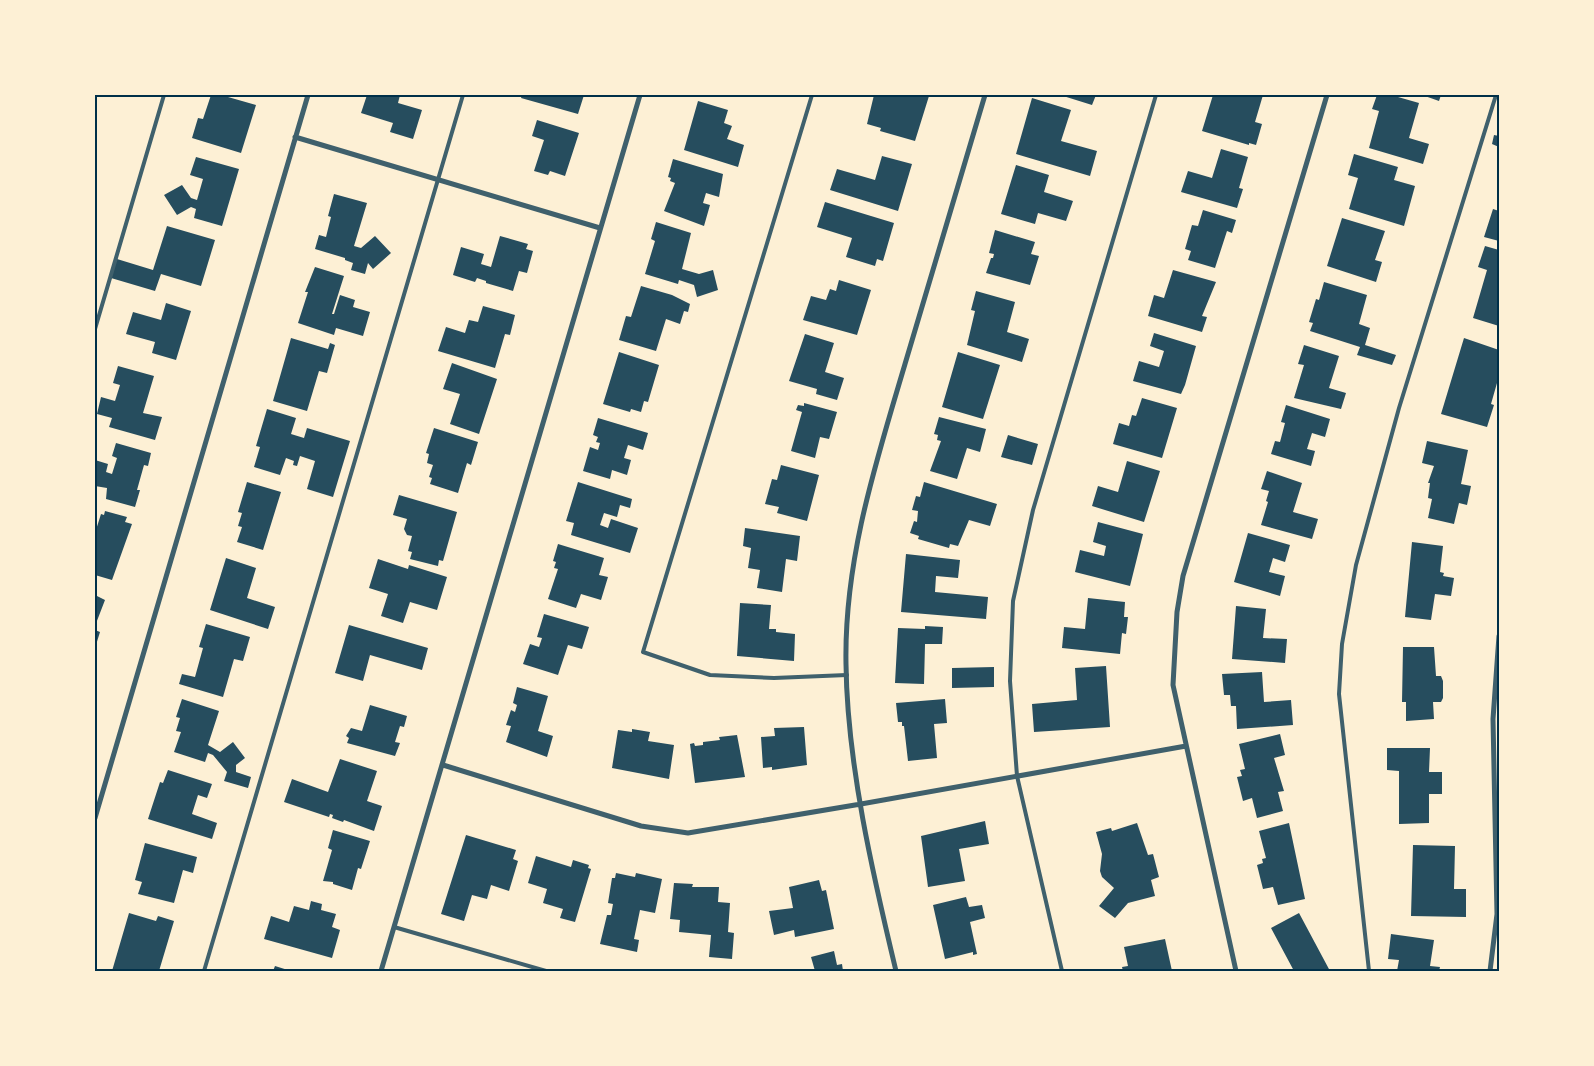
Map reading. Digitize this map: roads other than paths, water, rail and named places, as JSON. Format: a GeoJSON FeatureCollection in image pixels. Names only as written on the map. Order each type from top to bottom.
{"type":"FeatureCollection","features":[{"type":"Feature","properties":{"kind":"street"},"geometry":{"type":"LineString","coordinates":[[95,818],[308,95]]}},
{"type":"Feature","properties":{"kind":"street"},"geometry":{"type":"LineString","coordinates":[[381,971],[640,95]]}},
{"type":"Feature","properties":{"kind":"street"},"geometry":{"type":"LineString","coordinates":[[896,971],[852,750],[846,675],[851,572],[866,497],[985,95]]}},
{"type":"Feature","properties":{"kind":"street"},"geometry":{"type":"LineString","coordinates":[[1236,971],[1174,685],[1177,612],[1183,576],[1326,95]]}},
{"type":"Feature","properties":{"kind":"street"},"geometry":{"type":"LineString","coordinates":[[295,137],[600,228]]}},
{"type":"Feature","properties":{"kind":"street"},"geometry":{"type":"LineString","coordinates":[[1490,971],[1497,914],[1493,719],[1499,636]]}},
{"type":"Feature","properties":{"kind":"street"},"geometry":{"type":"LineString","coordinates":[[443,765],[641,826],[688,833],[1186,746]]}},
{"type":"Feature","properties":{"kind":"lane"},"geometry":{"type":"LineString","coordinates":[[95,329],[164,95]]}},
{"type":"Feature","properties":{"kind":"lane"},"geometry":{"type":"LineString","coordinates":[[204,971],[463,95]]}},
{"type":"Feature","properties":{"kind":"lane"},"geometry":{"type":"LineString","coordinates":[[812,95],[643,652],[710,675],[774,678],[846,675]]}},
{"type":"Feature","properties":{"kind":"lane"},"geometry":{"type":"LineString","coordinates":[[1062,971],[1017,776],[1010,681],[1013,601],[1023,549],[1156,95]]}},
{"type":"Feature","properties":{"kind":"lane"},"geometry":{"type":"LineString","coordinates":[[1369,971],[1339,694],[1342,644],[1356,565],[1389,445],[1496,95]]}},
{"type":"Feature","properties":{"kind":"lane"},"geometry":{"type":"LineString","coordinates":[[394,927],[546,971]]}}]}
